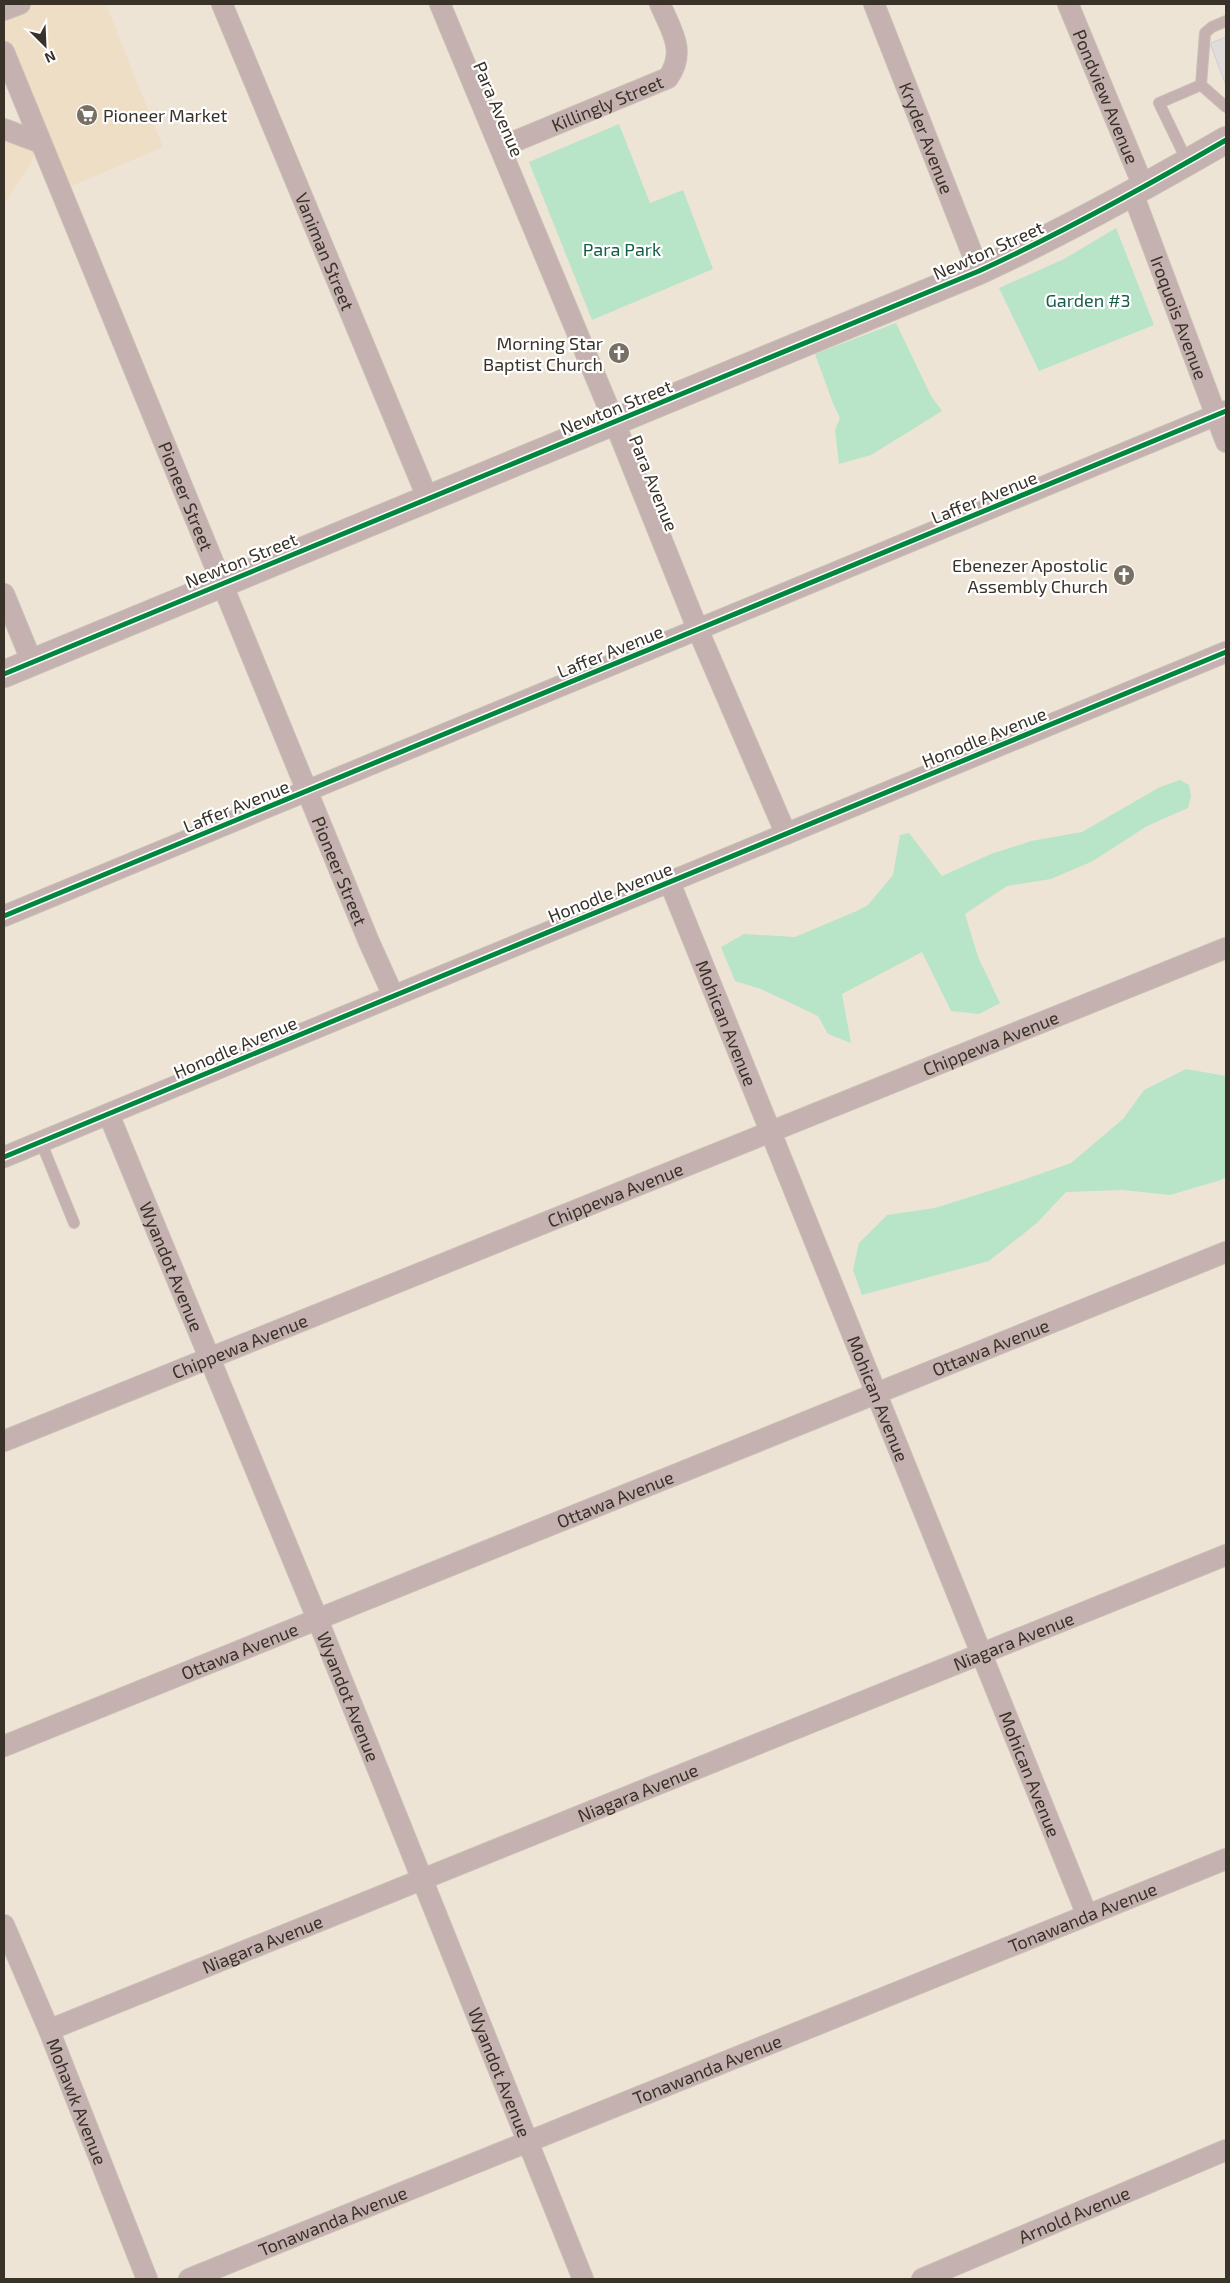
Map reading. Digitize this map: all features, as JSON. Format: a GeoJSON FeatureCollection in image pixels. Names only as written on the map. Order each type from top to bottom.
{"type":"FeatureCollection","features":[{"type":"Feature","properties":{"kind":"street"},"geometry":{"type":"LineString","coordinates":[[4,10],[20,4]]}},
{"type":"Feature","properties":{"kind":"street","name":"Vaniman Street"},"geometry":{"type":"LineString","coordinates":[[222,4],[428,499]]}},
{"type":"Feature","properties":{"kind":"street","name":"Para Avenue"},"geometry":{"type":"LineString","coordinates":[[440,4],[614,421],[698,630],[786,834]]}},
{"type":"Feature","properties":{"kind":"street","name":"Killingly Street"},"geometry":{"type":"LineString","coordinates":[[501,147],[668,78],[675,69],[678,49],[660,4]]}},
{"type":"Feature","properties":{"kind":"street","name":"Kryder Avenue"},"geometry":{"type":"LineString","coordinates":[[874,4],[979,271]]}},
{"type":"Feature","properties":{"kind":"street","name":"Pondview Avenue"},"geometry":{"type":"LineString","coordinates":[[1068,4],[1138,191]]}},
{"type":"Feature","properties":{"kind":"street","name":"Pioneer Street"},"geometry":{"type":"LineString","coordinates":[[4,52],[223,582],[369,942],[393,995]]}},
{"type":"Feature","properties":{"kind":"street"},"geometry":{"type":"LineString","coordinates":[[4,129],[40,142]]}},
{"type":"Feature","properties":{"kind":"street","name":"Newton Street"},"geometry":{"type":"LineString","coordinates":[[4,674],[979,271],[1041,242],[1138,191],[1226,140]]}},
{"type":"Feature","properties":{"kind":"street","name":"Iroquois Avenue"},"geometry":{"type":"LineString","coordinates":[[1138,191],[1221,413],[1226,442]]}},
{"type":"Feature","properties":{"kind":"street","name":"Laffer Avenue"},"geometry":{"type":"LineString","coordinates":[[4,916],[1221,413]]}},
{"type":"Feature","properties":{"kind":"street"},"geometry":{"type":"LineString","coordinates":[[4,594],[32,662]]}},
{"type":"Feature","properties":{"kind":"street","name":"Honodle Avenue"},"geometry":{"type":"LineString","coordinates":[[4,1157],[1226,652]]}},
{"type":"Feature","properties":{"kind":"street","name":"Mohican Avenue"},"geometry":{"type":"LineString","coordinates":[[670,883],[1087,1915]]}},
{"type":"Feature","properties":{"kind":"street","name":"Chippewa Avenue"},"geometry":{"type":"LineString","coordinates":[[4,1441],[1226,948]]}},
{"type":"Feature","properties":{"kind":"street","name":"Wyandot Avenue"},"geometry":{"type":"LineString","coordinates":[[109,1115],[317,1618],[583,2279]]}},
{"type":"Feature","properties":{"kind":"street","name":"Ottawa Avenue"},"geometry":{"type":"LineString","coordinates":[[4,1746],[1226,1252]]}},
{"type":"Feature","properties":{"kind":"street","name":"Niagara Avenue"},"geometry":{"type":"LineString","coordinates":[[49,2030],[1226,1554]]}},
{"type":"Feature","properties":{"kind":"street","name":"Tonawanda Avenue"},"geometry":{"type":"LineString","coordinates":[[189,2279],[527,2140],[754,2051],[1226,1859]]}},
{"type":"Feature","properties":{"kind":"street","name":"Mohawk Avenue"},"geometry":{"type":"LineString","coordinates":[[4,1925],[49,2030],[147,2279]]}},
{"type":"Feature","properties":{"kind":"street","name":"Arnold Avenue"},"geometry":{"type":"LineString","coordinates":[[922,2279],[1226,2150]]}},
{"type":"Feature","properties":{"kind":"lane"},"geometry":{"type":"LineString","coordinates":[[1226,21],[1212,27],[1204,34],[1202,85],[1226,107]]}},
{"type":"Feature","properties":{"kind":"lane"},"geometry":{"type":"LineString","coordinates":[[1187,163],[1159,103],[1202,85]]}},
{"type":"Feature","properties":{"kind":"lane"},"geometry":{"type":"LineString","coordinates":[[41,1142],[74,1223]]}},
{"type":"Feature","properties":{"kind":"shaded area"},"geometry":{"type":"Polygon","coordinates":[[[4,4],[106,4],[163,147],[60,191],[40,143],[28,168],[4,204],[4,129],[40,142],[4,52],[4,4]]]}},
{"type":"Feature","properties":{"kind":"green space","name":"Para Park"},"geometry":{"type":"Polygon","coordinates":[[[619,124],[650,203],[683,190],[713,269],[592,320],[529,162],[619,124]]]}},
{"type":"Feature","properties":{"kind":"green space","name":"Garden #3"},"geometry":{"type":"Polygon","coordinates":[[[1116,228],[1154,325],[1039,371],[999,288],[1064,259],[1116,228]]]}},
{"type":"Feature","properties":{"kind":"green space"},"geometry":{"type":"Polygon","coordinates":[[[896,323],[931,396],[942,411],[871,455],[839,464],[835,430],[840,418],[815,354],[896,323]]]}},
{"type":"Feature","properties":{"kind":"green space"},"geometry":{"type":"Polygon","coordinates":[[[1180,780],[1189,785],[1191,796],[1188,808],[1147,826],[1093,861],[1051,879],[1007,886],[965,914],[978,957],[1000,1003],[979,1014],[951,1011],[922,952],[842,994],[851,1043],[828,1034],[818,1016],[761,989],[735,981],[721,947],[744,934],[795,937],[868,905],[893,875],[900,835],[909,833],[942,876],[991,854],[1031,841],[1082,832],[1160,787],[1180,780]]]}},
{"type":"Feature","properties":{"kind":"green space"},"geometry":{"type":"Polygon","coordinates":[[[1186,1069],[1226,1076],[1226,1177],[1170,1195],[1123,1190],[1066,1192],[1037,1223],[989,1261],[862,1295],[853,1270],[859,1243],[887,1215],[935,1208],[1071,1163],[1123,1119],[1144,1090],[1186,1069]]]}},
{"type":"Feature","properties":{"kind":"building"},"geometry":{"type":"Polygon","coordinates":[[[1226,37],[1226,83],[1225,83],[1211,43],[1226,37]]]}},
{"type":"Feature","properties":{"kind":"cycle path"},"geometry":{"type":"LineString","coordinates":[[4,674],[979,271],[1042,241],[1226,140]]}},
{"type":"Feature","properties":{"kind":"cycle path"},"geometry":{"type":"LineString","coordinates":[[4,916],[1226,411]]}},
{"type":"Feature","properties":{"kind":"cycle path"},"geometry":{"type":"LineString","coordinates":[[4,1157],[1226,652]]}},
{"type":"Feature","properties":{"kind":"place","name":"Pioneer Market"},"geometry":{"type":"Point","coordinates":[87,115]}},
{"type":"Feature","properties":{"kind":"place","name":"Morning Star Baptist Church"},"geometry":{"type":"Point","coordinates":[619,353]}},
{"type":"Feature","properties":{"kind":"place","name":"Ebenezer Apostolic Assembly Church"},"geometry":{"type":"Point","coordinates":[1124,575]}}]}
